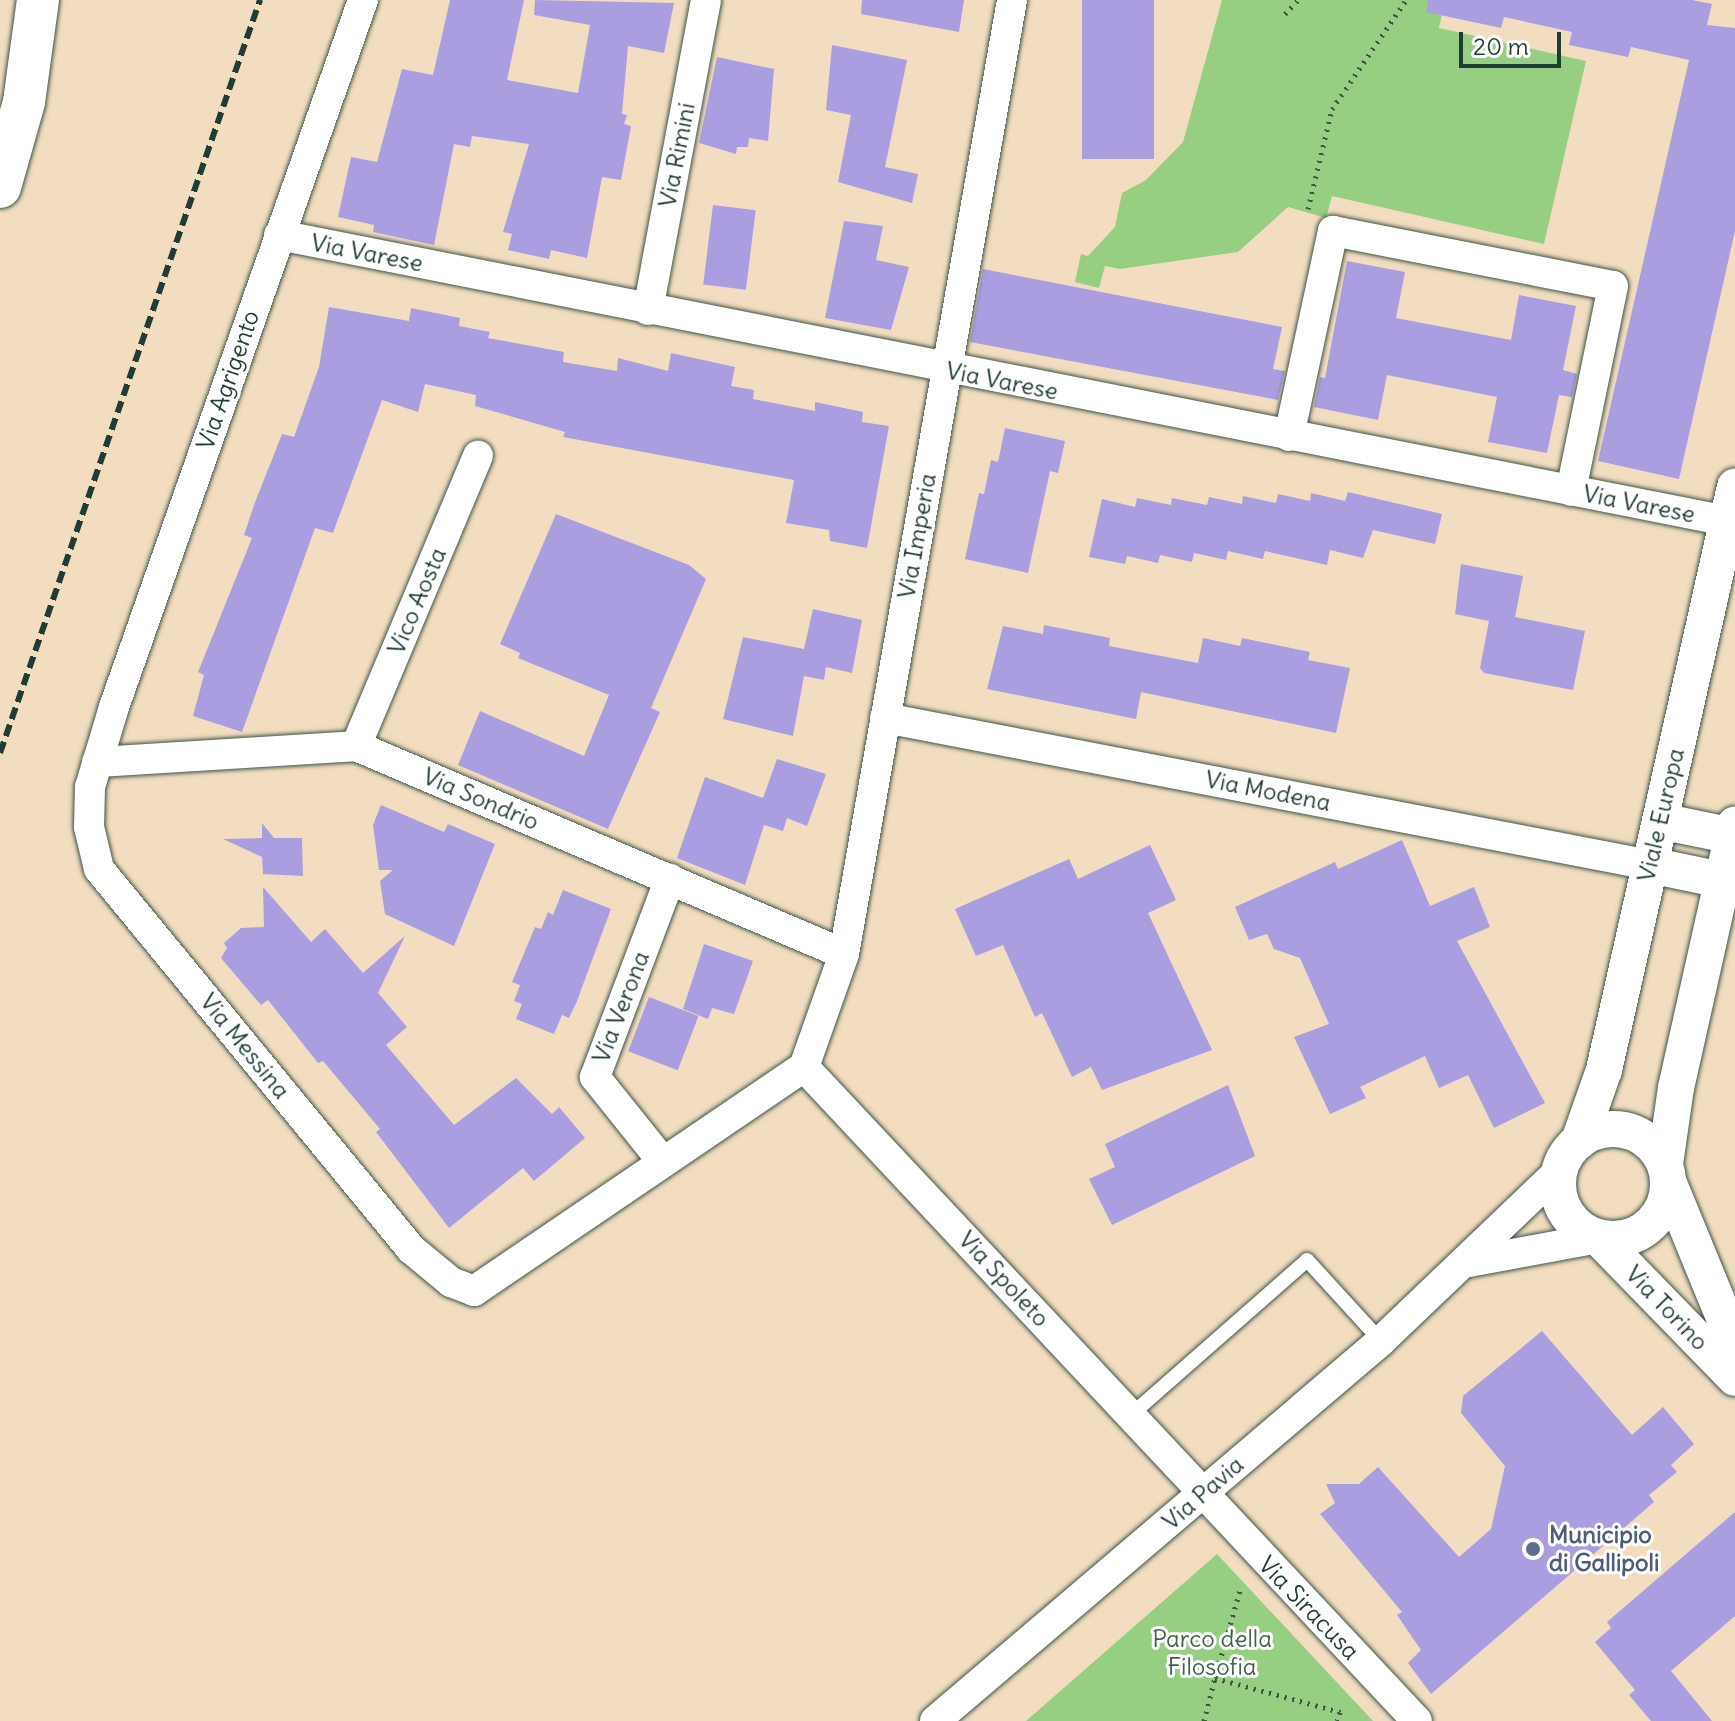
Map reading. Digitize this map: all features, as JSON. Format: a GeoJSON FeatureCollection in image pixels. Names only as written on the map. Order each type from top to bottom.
{"type":"FeatureCollection","features":[{"type":"Feature","properties":{"kind":"main road"},"geometry":{"type":"LineString","coordinates":[[0,187],[24,102],[38,0]]}},
{"type":"Feature","properties":{"kind":"street","name":"Via Agrigento"},"geometry":{"type":"LineString","coordinates":[[97,762],[363,0]]}},
{"type":"Feature","properties":{"kind":"street","name":"Via Rimini"},"geometry":{"type":"LineString","coordinates":[[648,310],[706,0]]}},
{"type":"Feature","properties":{"kind":"street","name":"Via Imperia"},"geometry":{"type":"LineString","coordinates":[[804,1067],[844,954],[1012,0]]}},
{"type":"Feature","properties":{"kind":"street"},"geometry":{"type":"LineString","coordinates":[[1289,436],[1333,231],[1613,286],[1571,491]]}},
{"type":"Feature","properties":{"kind":"street","name":"Via Varese"},"geometry":{"type":"LineString","coordinates":[[279,235],[945,370],[1571,491],[1732,510]]}},
{"type":"Feature","properties":{"kind":"street","name":"Vico Aosta"},"geometry":{"type":"LineString","coordinates":[[356,746],[478,456]]}},
{"type":"Feature","properties":{"kind":"street","name":"Viale Europa"},"geometry":{"type":"LineString","coordinates":[[1579,1141],[1604,1070],[1732,510]]}},
{"type":"Feature","properties":{"kind":"street","name":"Via Modena"},"geometry":{"type":"LineString","coordinates":[[885,718],[1650,865]]}},
{"type":"Feature","properties":{"kind":"street","name":"Via Sondrio"},"geometry":{"type":"LineString","coordinates":[[97,762],[356,746],[844,954]]}},
{"type":"Feature","properties":{"kind":"street","name":"Via Messina"},"geometry":{"type":"LineString","coordinates":[[97,762],[89,827],[99,869],[411,1249],[451,1282],[474,1291],[663,1162]]}},
{"type":"Feature","properties":{"kind":"street"},"geometry":{"type":"LineString","coordinates":[[1660,821],[1734,832],[1676,1088],[1667,1172],[1660,1214],[1648,1227],[1617,1240],[1583,1232],[1561,1205],[1559,1171],[1579,1141],[1594,1132],[1628,1130],[1643,1138],[1667,1172]]}},
{"type":"Feature","properties":{"kind":"street"},"geometry":{"type":"LineString","coordinates":[[1650,865],[1722,880]]}},
{"type":"Feature","properties":{"kind":"street","name":"Via Verona"},"geometry":{"type":"LineString","coordinates":[[663,1162],[595,1077],[670,879]]}},
{"type":"Feature","properties":{"kind":"street"},"geometry":{"type":"LineString","coordinates":[[663,1162],[804,1067]]}},
{"type":"Feature","properties":{"kind":"street","name":"Via Spoleto"},"geometry":{"type":"LineString","coordinates":[[804,1067],[1132,1414],[1201,1495]]}},
{"type":"Feature","properties":{"kind":"street","name":"Via Pavia"},"geometry":{"type":"LineString","coordinates":[[935,1721],[1381,1341],[1469,1262],[1559,1171]]}},
{"type":"Feature","properties":{"kind":"street","name":"Via Torino"},"geometry":{"type":"LineString","coordinates":[[1667,1172],[1735,1344]]}},
{"type":"Feature","properties":{"kind":"street"},"geometry":{"type":"LineString","coordinates":[[1469,1262],[1599,1238]]}},
{"type":"Feature","properties":{"kind":"street","name":"Via Torino"},"geometry":{"type":"LineString","coordinates":[[1599,1238],[1735,1378]]}},
{"type":"Feature","properties":{"kind":"street","name":"Via Siracusa"},"geometry":{"type":"LineString","coordinates":[[1201,1495],[1417,1721]]}},
{"type":"Feature","properties":{"kind":"lane"},"geometry":{"type":"LineString","coordinates":[[1132,1414],[1307,1260],[1381,1341]]}},
{"type":"Feature","properties":{"kind":"path"},"geometry":{"type":"LineString","coordinates":[[1285,14],[1298,0]]}},
{"type":"Feature","properties":{"kind":"path"},"geometry":{"type":"LineString","coordinates":[[1305,222],[1332,109],[1406,0]]}},
{"type":"Feature","properties":{"kind":"path"},"geometry":{"type":"LineString","coordinates":[[1204,1721],[1241,1587]]}},
{"type":"Feature","properties":{"kind":"path"},"geometry":{"type":"LineString","coordinates":[[1215,1678],[1340,1712],[1337,1721]]}},
{"type":"Feature","properties":{"kind":"green space"},"geometry":{"type":"Polygon","coordinates":[[[1222,0],[1445,0],[1439,28],[1586,61],[1544,244],[1332,196],[1326,218],[1288,207],[1238,252],[1120,269],[1105,266],[1099,288],[1075,282],[1081,254],[1088,256],[1115,227],[1122,193],[1146,180],[1183,142],[1222,0]]]}},
{"type":"Feature","properties":{"kind":"green space","name":"Parco della Filosofia"},"geometry":{"type":"Polygon","coordinates":[[[1217,1554],[1373,1721],[1026,1721],[1217,1554]]]}},
{"type":"Feature","properties":{"kind":"building"},"geometry":{"type":"Polygon","coordinates":[[[450,0],[524,0],[507,80],[578,93],[590,25],[534,15],[535,0],[674,3],[664,53],[628,46],[622,114],[627,115],[624,124],[631,126],[621,180],[602,177],[587,258],[551,250],[549,259],[508,250],[512,234],[503,232],[529,144],[472,136],[470,147],[454,144],[434,245],[373,232],[374,225],[338,217],[351,157],[377,162],[402,69],[433,75],[450,0]]]}},
{"type":"Feature","properties":{"kind":"building"},"geometry":{"type":"Polygon","coordinates":[[[862,0],[964,0],[959,32],[861,14],[862,0]]]}},
{"type":"Feature","properties":{"kind":"building"},"geometry":{"type":"Polygon","coordinates":[[[1082,0],[1154,0],[1154,159],[1082,159],[1082,0]]]}},
{"type":"Feature","properties":{"kind":"building"},"geometry":{"type":"Polygon","coordinates":[[[1428,0],[1692,0],[1712,4],[1707,25],[1735,28],[1735,231],[1679,479],[1598,461],[1689,60],[1631,47],[1628,57],[1569,45],[1572,32],[1504,17],[1501,28],[1426,12],[1428,0]]]}},
{"type":"Feature","properties":{"kind":"building"},"geometry":{"type":"Polygon","coordinates":[[[832,45],[907,60],[885,167],[918,174],[912,203],[838,182],[851,115],[826,110],[832,45]]]}},
{"type":"Feature","properties":{"kind":"building"},"geometry":{"type":"Polygon","coordinates":[[[717,57],[774,69],[768,141],[749,138],[748,147],[737,147],[736,154],[699,143],[717,57]]]}},
{"type":"Feature","properties":{"kind":"building"},"geometry":{"type":"Polygon","coordinates":[[[713,205],[756,210],[746,290],[703,284],[713,205]]]}},
{"type":"Feature","properties":{"kind":"building"},"geometry":{"type":"Polygon","coordinates":[[[844,221],[883,226],[876,260],[909,267],[891,330],[825,318],[844,221]]]}},
{"type":"Feature","properties":{"kind":"building"},"geometry":{"type":"Polygon","coordinates":[[[1347,261],[1405,272],[1396,318],[1511,340],[1519,295],[1576,306],[1563,370],[1577,374],[1572,397],[1559,395],[1547,453],[1488,442],[1497,397],[1387,375],[1378,420],[1314,407],[1320,377],[1325,378],[1347,261]]]}},
{"type":"Feature","properties":{"kind":"building"},"geometry":{"type":"Polygon","coordinates":[[[983,269],[1282,327],[1273,369],[1285,371],[1278,400],[970,342],[983,269]]]}},
{"type":"Feature","properties":{"kind":"building"},"geometry":{"type":"Polygon","coordinates":[[[329,307],[409,321],[411,308],[460,318],[459,326],[490,332],[488,338],[564,352],[563,362],[617,371],[618,358],[668,371],[671,353],[735,367],[731,386],[754,390],[753,399],[815,411],[815,402],[863,412],[862,422],[889,426],[867,548],[830,541],[829,530],[786,523],[794,480],[563,437],[565,432],[475,406],[476,395],[425,384],[418,412],[382,400],[333,533],[315,528],[242,732],[193,716],[204,675],[198,672],[252,538],[244,535],[254,505],[282,434],[294,437],[319,367],[329,307]]]}},
{"type":"Feature","properties":{"kind":"building"},"geometry":{"type":"Polygon","coordinates":[[[1005,428],[1065,441],[1058,473],[1050,471],[1028,573],[965,559],[979,493],[984,494],[991,460],[998,462],[1005,428]]]}},
{"type":"Feature","properties":{"kind":"building"},"geometry":{"type":"Polygon","coordinates":[[[1348,492],[1442,514],[1435,544],[1373,530],[1363,558],[1330,550],[1327,565],[1265,551],[1263,559],[1228,551],[1226,560],[1194,553],[1192,562],[1160,555],[1158,563],[1127,556],[1125,564],[1089,557],[1102,499],[1135,507],[1137,498],[1171,505],[1172,498],[1207,505],[1209,497],[1242,504],[1243,496],[1276,503],[1278,494],[1310,501],[1311,493],[1345,501],[1348,492]]]}},
{"type":"Feature","properties":{"kind":"building"},"geometry":{"type":"Polygon","coordinates":[[[556,514],[689,565],[706,579],[651,708],[660,712],[608,829],[458,765],[480,711],[584,756],[609,695],[518,658],[520,653],[500,644],[556,514]]]}},
{"type":"Feature","properties":{"kind":"building"},"geometry":{"type":"Polygon","coordinates":[[[1461,564],[1523,576],[1515,617],[1585,631],[1573,690],[1484,673],[1480,668],[1489,621],[1455,614],[1461,564]]]}},
{"type":"Feature","properties":{"kind":"building"},"geometry":{"type":"Polygon","coordinates":[[[813,609],[862,620],[852,673],[826,667],[824,680],[804,676],[793,736],[723,719],[743,637],[804,649],[813,609]]]}},
{"type":"Feature","properties":{"kind":"building"},"geometry":{"type":"Polygon","coordinates":[[[1044,625],[1110,638],[1109,646],[1198,663],[1203,638],[1240,646],[1242,638],[1310,652],[1308,660],[1350,668],[1336,733],[1141,692],[1136,719],[987,689],[1003,626],[1043,634],[1044,625]]]}},
{"type":"Feature","properties":{"kind":"building"},"geometry":{"type":"Polygon","coordinates":[[[777,759],[826,774],[807,826],[787,818],[783,831],[764,825],[745,885],[677,858],[705,777],[763,798],[777,759]]]}},
{"type":"Feature","properties":{"kind":"building"},"geometry":{"type":"Polygon","coordinates":[[[381,805],[444,832],[448,824],[495,844],[454,946],[385,914],[380,881],[393,870],[379,870],[373,825],[381,805]]]}},
{"type":"Feature","properties":{"kind":"building"},"geometry":{"type":"Polygon","coordinates":[[[262,823],[274,838],[302,838],[303,876],[263,874],[262,857],[223,839],[262,838],[262,823]]]}},
{"type":"Feature","properties":{"kind":"building"},"geometry":{"type":"Polygon","coordinates":[[[1402,840],[1430,906],[1474,887],[1490,927],[1457,941],[1545,1103],[1494,1128],[1468,1075],[1439,1088],[1425,1056],[1360,1087],[1366,1098],[1330,1114],[1294,1037],[1329,1024],[1300,958],[1274,949],[1267,934],[1249,940],[1235,907],[1335,862],[1338,869],[1402,840]]]}},
{"type":"Feature","properties":{"kind":"building"},"geometry":{"type":"Polygon","coordinates":[[[1150,845],[1176,900],[1148,913],[1212,1050],[1102,1090],[1091,1067],[1072,1077],[1042,1013],[1035,1017],[1003,945],[976,956],[955,909],[1069,859],[1078,879],[1150,845]]]}},
{"type":"Feature","properties":{"kind":"building"},"geometry":{"type":"Polygon","coordinates":[[[263,887],[311,942],[325,929],[363,973],[405,936],[378,993],[407,1027],[386,1045],[454,1125],[516,1078],[552,1114],[559,1107],[585,1138],[534,1181],[523,1168],[449,1228],[376,1132],[380,1129],[323,1061],[318,1063],[268,1000],[261,1005],[221,958],[227,948],[224,943],[241,928],[264,927],[263,887]]]}},
{"type":"Feature","properties":{"kind":"building"},"geometry":{"type":"Polygon","coordinates":[[[563,890],[611,909],[577,1001],[569,1018],[562,1015],[554,1034],[516,1019],[522,1004],[514,1001],[520,985],[512,982],[535,927],[541,929],[548,912],[553,915],[563,890]]]}},
{"type":"Feature","properties":{"kind":"building"},"geometry":{"type":"Polygon","coordinates":[[[704,944],[753,961],[734,1014],[712,1008],[708,1019],[683,1009],[704,944]]]}},
{"type":"Feature","properties":{"kind":"building"},"geometry":{"type":"Polygon","coordinates":[[[649,997],[698,1016],[678,1070],[628,1051],[649,997]]]}},
{"type":"Feature","properties":{"kind":"building"},"geometry":{"type":"Polygon","coordinates":[[[1228,1085],[1255,1156],[1112,1225],[1089,1179],[1115,1167],[1105,1144],[1228,1085]]]}},
{"type":"Feature","properties":{"kind":"building","name":"Municipio di Gallipoli"},"geometry":{"type":"Polygon","coordinates":[[[1542,1331],[1632,1435],[1663,1407],[1694,1444],[1671,1465],[1677,1472],[1649,1495],[1654,1502],[1431,1694],[1408,1663],[1421,1650],[1397,1615],[1402,1612],[1320,1514],[1335,1503],[1326,1484],[1359,1484],[1378,1467],[1459,1557],[1491,1529],[1505,1466],[1461,1413],[1463,1396],[1542,1331]]]}},
{"type":"Feature","properties":{"kind":"building"},"geometry":{"type":"Polygon","coordinates":[[[1735,1512],[1735,1616],[1671,1671],[1712,1721],[1651,1721],[1629,1695],[1635,1690],[1595,1642],[1611,1628],[1607,1622],[1735,1512]]]}},
{"type":"Feature","properties":{"kind":"railway"},"geometry":{"type":"LineString","coordinates":[[0,753],[260,0]]}},
{"type":"Feature","properties":{"kind":"place","name":"Municipio di Gallipoli"},"geometry":{"type":"Point","coordinates":[1533,1549]}}]}
